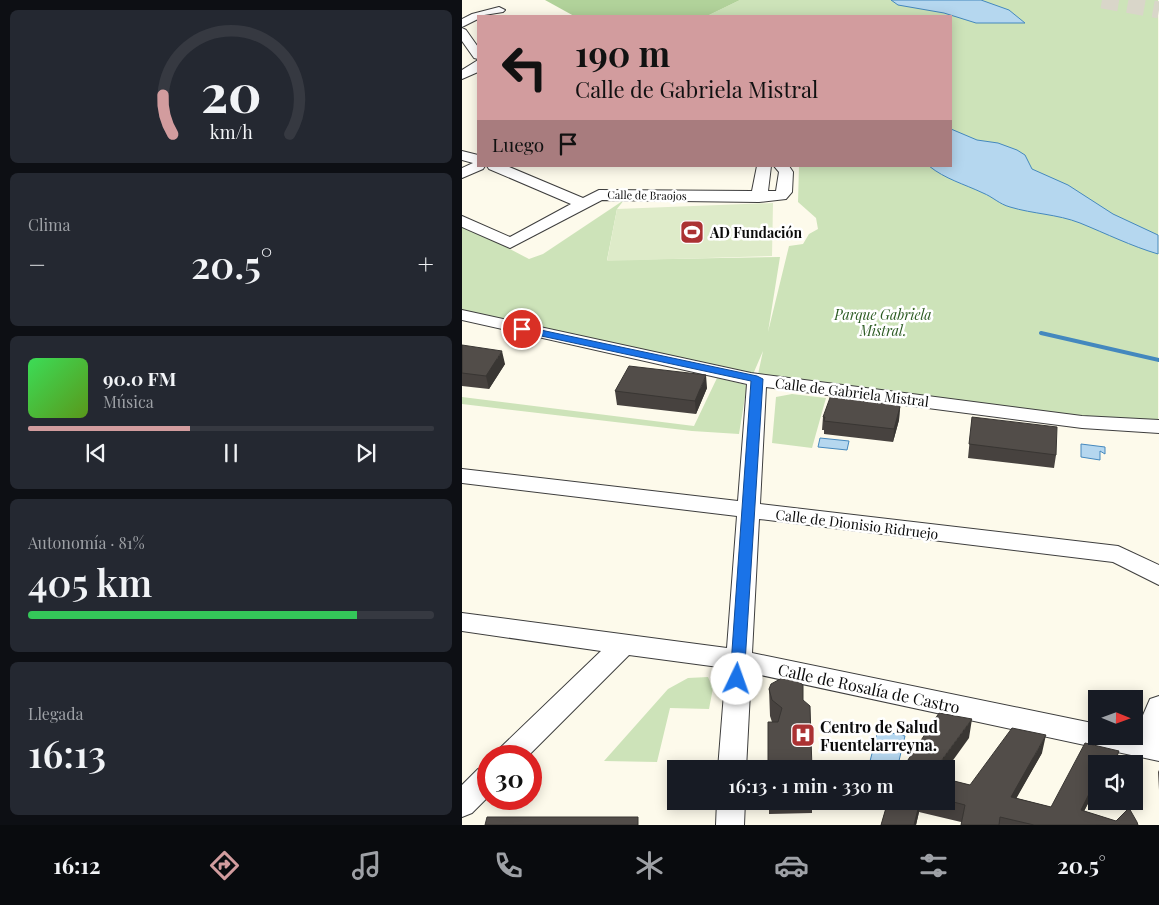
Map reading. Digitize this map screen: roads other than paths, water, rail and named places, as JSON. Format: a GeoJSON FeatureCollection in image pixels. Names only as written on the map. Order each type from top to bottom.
{"type":"FeatureCollection","features":[{"type":"Feature","properties":{"kind":"street"},"geometry":{"type":"LineString","coordinates":[[484,0],[504,13]]}},
{"type":"Feature","properties":{"kind":"street"},"geometry":{"type":"LineString","coordinates":[[485,15],[504,13]]}},
{"type":"Feature","properties":{"kind":"street"},"geometry":{"type":"LineString","coordinates":[[462,24],[477,16]]}},
{"type":"Feature","properties":{"kind":"street"},"geometry":{"type":"LineString","coordinates":[[462,32],[477,53]]}},
{"type":"Feature","properties":{"kind":"street"},"geometry":{"type":"LineString","coordinates":[[462,75],[474,69],[477,65]]}},
{"type":"Feature","properties":{"kind":"street"},"geometry":{"type":"LineString","coordinates":[[462,155],[477,160]]}},
{"type":"Feature","properties":{"kind":"street"},"geometry":{"type":"LineString","coordinates":[[462,174],[477,166]]}},
{"type":"Feature","properties":{"kind":"street"},"geometry":{"type":"LineString","coordinates":[[496,167],[582,203]]}},
{"type":"Feature","properties":{"kind":"street"},"geometry":{"type":"LineString","coordinates":[[759,197],[764,167]]}},
{"type":"Feature","properties":{"kind":"street","name":"Calle de Braojos"},"geometry":{"type":"LineString","coordinates":[[462,221],[510,244],[599,194],[781,196],[784,192],[786,172],[781,167]]}},
{"type":"Feature","properties":{"kind":"street","name":"Calle de Gabriela Mistral"},"geometry":{"type":"LineString","coordinates":[[462,315],[757,379],[1082,422],[1158,427]]}},
{"type":"Feature","properties":{"kind":"street"},"geometry":{"type":"LineString","coordinates":[[732,760],[757,379]]}},
{"type":"Feature","properties":{"kind":"street","name":"Calle de Dionisio Ridruejo"},"geometry":{"type":"LineString","coordinates":[[462,476],[1118,554],[1158,576]]}},
{"type":"Feature","properties":{"kind":"street","name":"Calle de Rosalía de Castro"},"geometry":{"type":"LineString","coordinates":[[462,622],[738,660],[1088,734]]}},
{"type":"Feature","properties":{"kind":"street"},"geometry":{"type":"LineString","coordinates":[[521,745],[624,644]]}},
{"type":"Feature","properties":{"kind":"street"},"geometry":{"type":"LineString","coordinates":[[1150,747],[1158,707]]}},
{"type":"Feature","properties":{"kind":"street"},"geometry":{"type":"LineString","coordinates":[[462,804],[477,789]]}},
{"type":"Feature","properties":{"kind":"street"},"geometry":{"type":"LineString","coordinates":[[730,825],[731,810]]}},
{"type":"Feature","properties":{"kind":"water"},"geometry":{"type":"Polygon","coordinates":[[[891,0],[981,0],[1009,10],[1025,23],[976,23],[944,13],[898,5],[891,0]]]}},
{"type":"Feature","properties":{"kind":"water"},"geometry":{"type":"Polygon","coordinates":[[[952,129],[977,140],[998,143],[1017,150],[1025,155],[1032,169],[1068,185],[1113,214],[1158,235],[1158,254],[1071,220],[1006,206],[931,167],[952,167],[952,129]]]}},
{"type":"Feature","properties":{"kind":"water"},"geometry":{"type":"Polygon","coordinates":[[[820,438],[849,441],[847,450],[818,447],[820,438]]]}},
{"type":"Feature","properties":{"kind":"water"},"geometry":{"type":"Polygon","coordinates":[[[1081,444],[1105,447],[1105,454],[1100,451],[1100,460],[1081,457],[1081,444]]]}},
{"type":"Feature","properties":{"kind":"water"},"geometry":{"type":"Polygon","coordinates":[[[878,730],[905,736],[899,760],[870,760],[878,730]]]}},
{"type":"Feature","properties":{"kind":"waterway"},"geometry":{"type":"LineString","coordinates":[[1041,333],[1159,360]]}},
{"type":"Feature","properties":{"kind":"tunnel"},"geometry":{"type":"LineString","coordinates":[[1102,0],[1159,10]]}},
{"type":"Feature","properties":{"kind":"place","name":"AD Fundación"},"geometry":{"type":"Point","coordinates":[692,232]}},
{"type":"Feature","properties":{"kind":"place","name":"Centro de Salud Fuentelarreyna."},"geometry":{"type":"Point","coordinates":[803,735]}},
{"type":"Feature","properties":{"kind":"park label","name":"Parque Gabriela Mistral."},"geometry":{"type":"Point","coordinates":[883,322]}}]}
